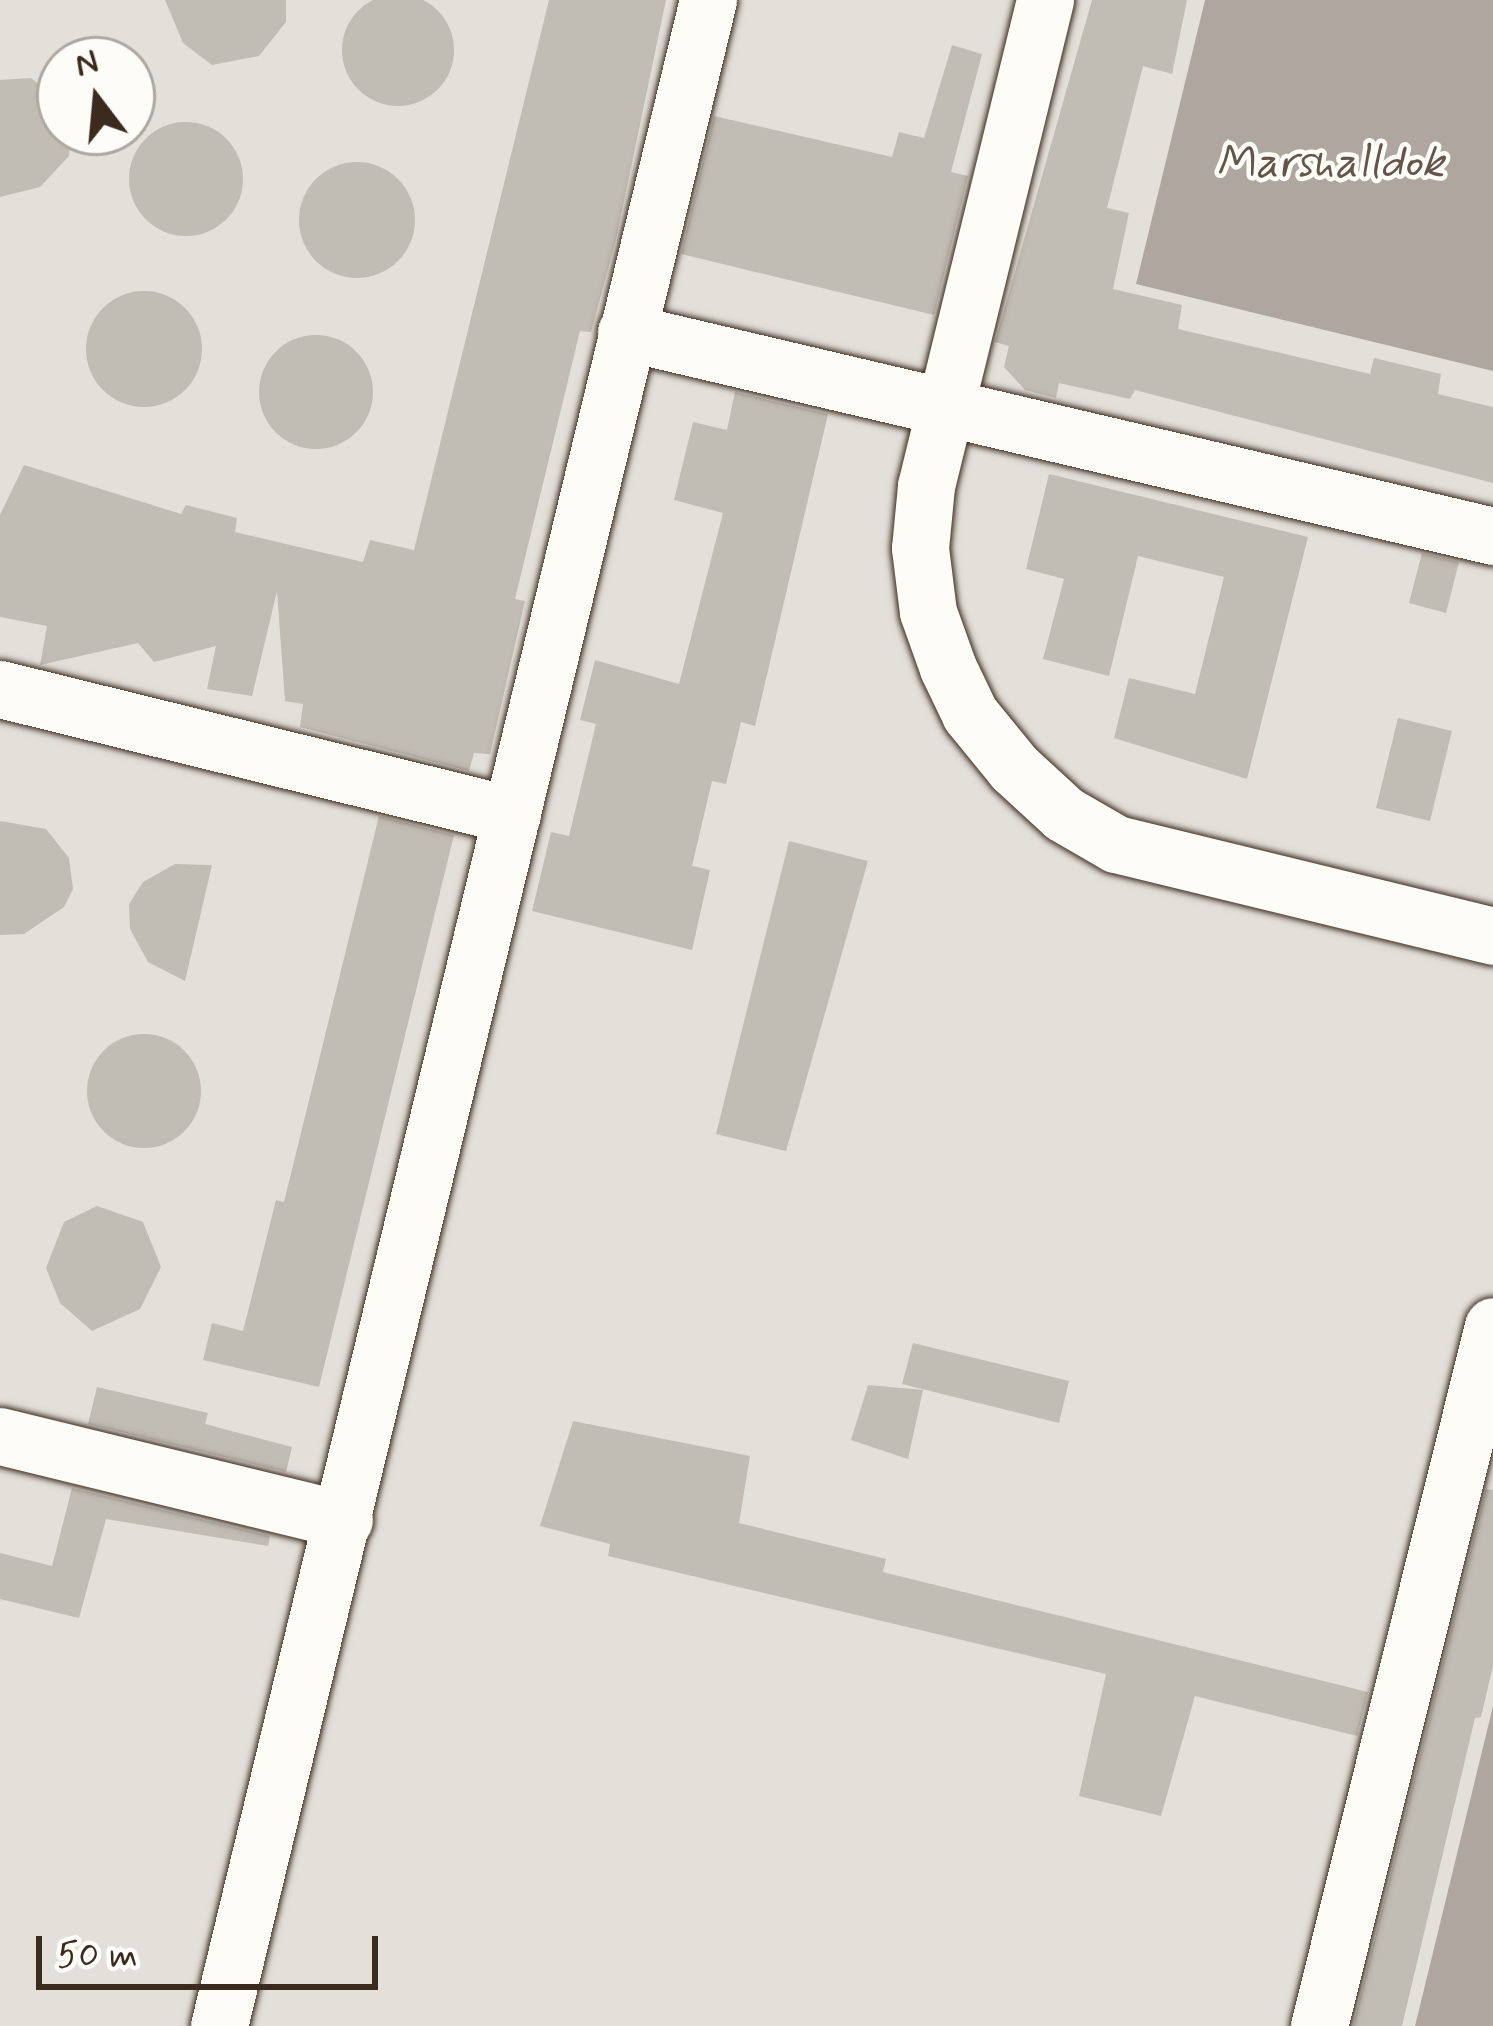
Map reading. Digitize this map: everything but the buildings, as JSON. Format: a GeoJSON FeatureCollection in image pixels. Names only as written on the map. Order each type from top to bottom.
{"type":"FeatureCollection","features":[{"type":"Feature","properties":{"kind":"lane"},"geometry":{"type":"LineString","coordinates":[[219,2026],[708,0]]}},
{"type":"Feature","properties":{"kind":"lane"},"geometry":{"type":"LineString","coordinates":[[1045,0],[946,406],[920,548],[928,612],[970,714],[1014,768],[1064,814],[1116,844],[1493,936]]}},
{"type":"Feature","properties":{"kind":"lane"},"geometry":{"type":"LineString","coordinates":[[626,332],[1493,536]]}},
{"type":"Feature","properties":{"kind":"lane"},"geometry":{"type":"LineString","coordinates":[[0,689],[512,814]]}},
{"type":"Feature","properties":{"kind":"lane"},"geometry":{"type":"LineString","coordinates":[[1319,2026],[1493,1326]]}},
{"type":"Feature","properties":{"kind":"lane"},"geometry":{"type":"LineString","coordinates":[[0,1436],[344,1520]]}},
{"type":"Feature","properties":{"kind":"shaded area"},"geometry":{"type":"Polygon","coordinates":[[[0,0],[1205,0],[1136,284],[1493,371],[1493,1706],[1415,2026],[0,2026],[0,0]]]}},
{"type":"Feature","properties":{"kind":"water","name":"Marshalldok"},"geometry":{"type":"Polygon","coordinates":[[[1205,0],[1493,0],[1493,371],[1136,284],[1205,0]]]}},
{"type":"Feature","properties":{"kind":"water"},"geometry":{"type":"Polygon","coordinates":[[[1493,1706],[1493,2026],[1415,2026],[1493,1706]]]}}]}
